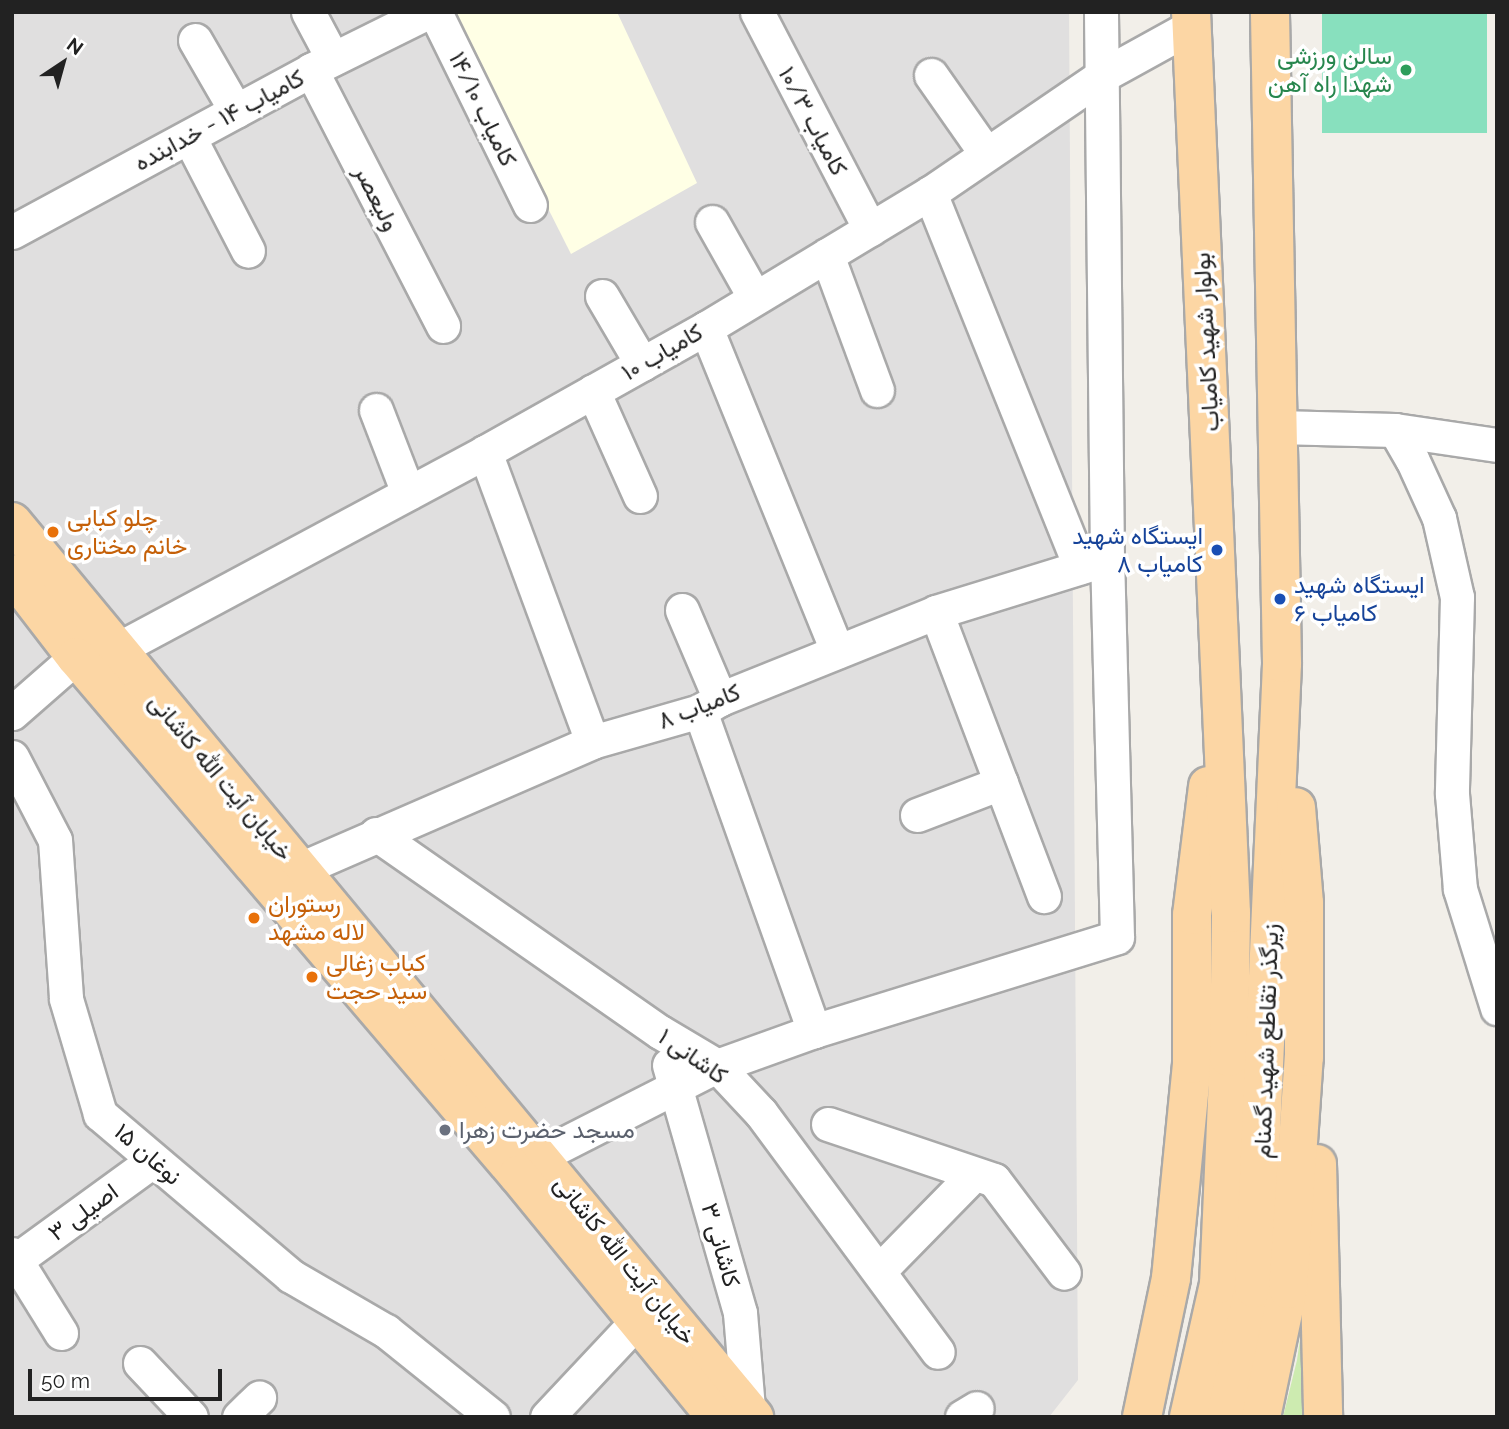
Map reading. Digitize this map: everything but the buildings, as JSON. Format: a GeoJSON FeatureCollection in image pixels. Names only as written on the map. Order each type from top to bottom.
{"type":"FeatureCollection","features":[{"type":"Feature","properties":{"kind":"main road"},"geometry":{"type":"LineString","coordinates":[[1261,1417],[1287,1289],[1304,1057],[1304,903],[1282,663],[1270,12]]}},
{"type":"Feature","properties":{"kind":"main road","name":"بولوار شهید کامیاب"},"geometry":{"type":"LineString","coordinates":[[1190,20],[1221,673]]}},
{"type":"Feature","properties":{"kind":"main road","name":"خیابان آیت الله کاشانی"},"geometry":{"type":"LineString","coordinates":[[12,522],[298,870],[540,1156],[739,1414]]}},
{"type":"Feature","properties":{"kind":"main road","name":"خیابان آیت الله کاشانی"},"geometry":{"type":"LineString","coordinates":[[12,574],[76,657],[518,1175],[637,1321],[739,1414]]}},
{"type":"Feature","properties":{"kind":"main road","name":"زیرگذر تقاطع شهید گمنام"},"geometry":{"type":"LineString","coordinates":[[1226,1417],[1255,1288],[1282,663]]}},
{"type":"Feature","properties":{"kind":"main road"},"geometry":{"type":"LineString","coordinates":[[1142,1417],[1171,1278],[1192,1064],[1192,915],[1221,673]]}},
{"type":"Feature","properties":{"kind":"main road","name":"زیرگذر تقاطع شهید گمنام"},"geometry":{"type":"LineString","coordinates":[[1189,1417],[1219,1284],[1229,1057],[1231,913],[1221,673]]}},
{"type":"Feature","properties":{"kind":"main road"},"geometry":{"type":"LineString","coordinates":[[1304,1057],[1319,1179],[1323,1417]]}},
{"type":"Feature","properties":{"kind":"street","name":"ولیعصر"},"geometry":{"type":"LineString","coordinates":[[308,12],[322,65],[443,326]]}},
{"type":"Feature","properties":{"kind":"street","name":"کامیاب ۱۴ - خدابنده"},"geometry":{"type":"LineString","coordinates":[[12,232],[322,65],[428,12]]}},
{"type":"Feature","properties":{"kind":"street","name":"کامیاب ۱۴/۱۰"},"geometry":{"type":"LineString","coordinates":[[435,12],[530,205]]}},
{"type":"Feature","properties":{"kind":"street","name":"کامیاب ۱۰/۳"},"geometry":{"type":"LineString","coordinates":[[757,12],[870,229]]}},
{"type":"Feature","properties":{"kind":"street"},"geometry":{"type":"LineString","coordinates":[[540,1156],[675,1085],[717,1066],[814,1031],[1117,937],[1094,563],[1103,75],[1101,12]]}},
{"type":"Feature","properties":{"kind":"street","name":"کامیاب ۱۰"},"geometry":{"type":"LineString","coordinates":[[116,650],[485,452],[706,328],[930,193],[985,152],[1190,20]]}},
{"type":"Feature","properties":{"kind":"street"},"geometry":{"type":"LineString","coordinates":[[195,40],[236,111]]}},
{"type":"Feature","properties":{"kind":"street"},"geometry":{"type":"LineString","coordinates":[[931,75],[985,152]]}},
{"type":"Feature","properties":{"kind":"street"},"geometry":{"type":"LineString","coordinates":[[189,136],[248,251]]}},
{"type":"Feature","properties":{"kind":"street"},"geometry":{"type":"LineString","coordinates":[[930,193],[1094,563]]}},
{"type":"Feature","properties":{"kind":"street"},"geometry":{"type":"LineString","coordinates":[[712,222],[755,298]]}},
{"type":"Feature","properties":{"kind":"street"},"geometry":{"type":"LineString","coordinates":[[827,255],[877,390]]}},
{"type":"Feature","properties":{"kind":"street"},"geometry":{"type":"LineString","coordinates":[[602,296],[642,364]]}},
{"type":"Feature","properties":{"kind":"street"},"geometry":{"type":"LineString","coordinates":[[706,328],[837,651]]}},
{"type":"Feature","properties":{"kind":"street"},"geometry":{"type":"LineString","coordinates":[[593,391],[640,496]]}},
{"type":"Feature","properties":{"kind":"street"},"geometry":{"type":"LineString","coordinates":[[376,410],[408,493]]}},
{"type":"Feature","properties":{"kind":"street"},"geometry":{"type":"LineString","coordinates":[[1277,427],[1395,430],[1497,445]]}},
{"type":"Feature","properties":{"kind":"street"},"geometry":{"type":"LineString","coordinates":[[1395,430],[1412,459],[1439,518],[1457,597],[1452,794],[1460,889],[1497,1008]]}},
{"type":"Feature","properties":{"kind":"street"},"geometry":{"type":"LineString","coordinates":[[485,452],[592,742]]}},
{"type":"Feature","properties":{"kind":"street","name":"کامیاب ۸"},"geometry":{"type":"LineString","coordinates":[[298,870],[592,742],[710,705],[936,612],[1094,563]]}},
{"type":"Feature","properties":{"kind":"street"},"geometry":{"type":"LineString","coordinates":[[682,610],[814,1031]]}},
{"type":"Feature","properties":{"kind":"street"},"geometry":{"type":"LineString","coordinates":[[936,612],[1044,895]]}},
{"type":"Feature","properties":{"kind":"street"},"geometry":{"type":"LineString","coordinates":[[12,713],[76,657]]}},
{"type":"Feature","properties":{"kind":"street","name":"نوغان ۱۵"},"geometry":{"type":"LineString","coordinates":[[12,757],[55,840],[66,999],[100,1114],[291,1276],[386,1331],[493,1417]]}},
{"type":"Feature","properties":{"kind":"street"},"geometry":{"type":"LineString","coordinates":[[917,815],[1002,783]]}},
{"type":"Feature","properties":{"kind":"street","name":"کاشانی ۱"},"geometry":{"type":"LineString","coordinates":[[376,834],[660,1032],[717,1066],[761,1113],[880,1270],[938,1352]]}},
{"type":"Feature","properties":{"kind":"street","name":"کاشانی ۳"},"geometry":{"type":"LineString","coordinates":[[660,1032],[740,1313],[739,1414]]}},
{"type":"Feature","properties":{"kind":"street"},"geometry":{"type":"LineString","coordinates":[[828,1124],[994,1180],[1064,1273]]}},
{"type":"Feature","properties":{"kind":"street","name":"اصیلی ۳"},"geometry":{"type":"LineString","coordinates":[[14,1259],[154,1160]]}},
{"type":"Feature","properties":{"kind":"street"},"geometry":{"type":"LineString","coordinates":[[880,1270],[973,1175]]}},
{"type":"Feature","properties":{"kind":"street"},"geometry":{"type":"LineString","coordinates":[[14,1259],[61,1332]]}},
{"type":"Feature","properties":{"kind":"street"},"geometry":{"type":"LineString","coordinates":[[547,1417],[637,1321]]}},
{"type":"Feature","properties":{"kind":"street"},"geometry":{"type":"LineString","coordinates":[[140,1363],[191,1417]]}},
{"type":"Feature","properties":{"kind":"shaded area"},"geometry":{"type":"Polygon","coordinates":[[[12,12],[1069,12],[1078,1380],[1049,1417],[12,1417],[12,12]]]}},
{"type":"Feature","properties":{"kind":"shaded area"},"geometry":{"type":"Polygon","coordinates":[[[449,12],[617,12],[697,183],[571,254],[449,12]]]}},
{"type":"Feature","properties":{"kind":"green space","name":"سالن ورزشی شهدا راه آهن"},"geometry":{"type":"Polygon","coordinates":[[[1322,12],[1487,12],[1487,133],[1322,133],[1322,12]]]}},
{"type":"Feature","properties":{"kind":"green space"},"geometry":{"type":"Polygon","coordinates":[[[1302,1326],[1303,1417],[1283,1417],[1297,1360],[1302,1326]]]}},
{"type":"Feature","properties":{"kind":"place","name":"سالن ورزشی شهدا راه آهن"},"geometry":{"type":"Point","coordinates":[1406,70]}},
{"type":"Feature","properties":{"kind":"place","name":"چلو کبابی خانم مختاری"},"geometry":{"type":"Point","coordinates":[53,532]}},
{"type":"Feature","properties":{"kind":"place","name":"ایستگاه شهید کامیاب ۸"},"geometry":{"type":"Point","coordinates":[1217,550]}},
{"type":"Feature","properties":{"kind":"place","name":"ایستگاه شهید کامیاب ۶"},"geometry":{"type":"Point","coordinates":[1280,599]}},
{"type":"Feature","properties":{"kind":"place","name":"رستوران لاله مشهد"},"geometry":{"type":"Point","coordinates":[254,918]}},
{"type":"Feature","properties":{"kind":"place","name":"کباب زغالی سید حجت"},"geometry":{"type":"Point","coordinates":[312,977]}},
{"type":"Feature","properties":{"kind":"place","name":"مسجد حضرت زهرا"},"geometry":{"type":"Point","coordinates":[445,1130]}}]}
